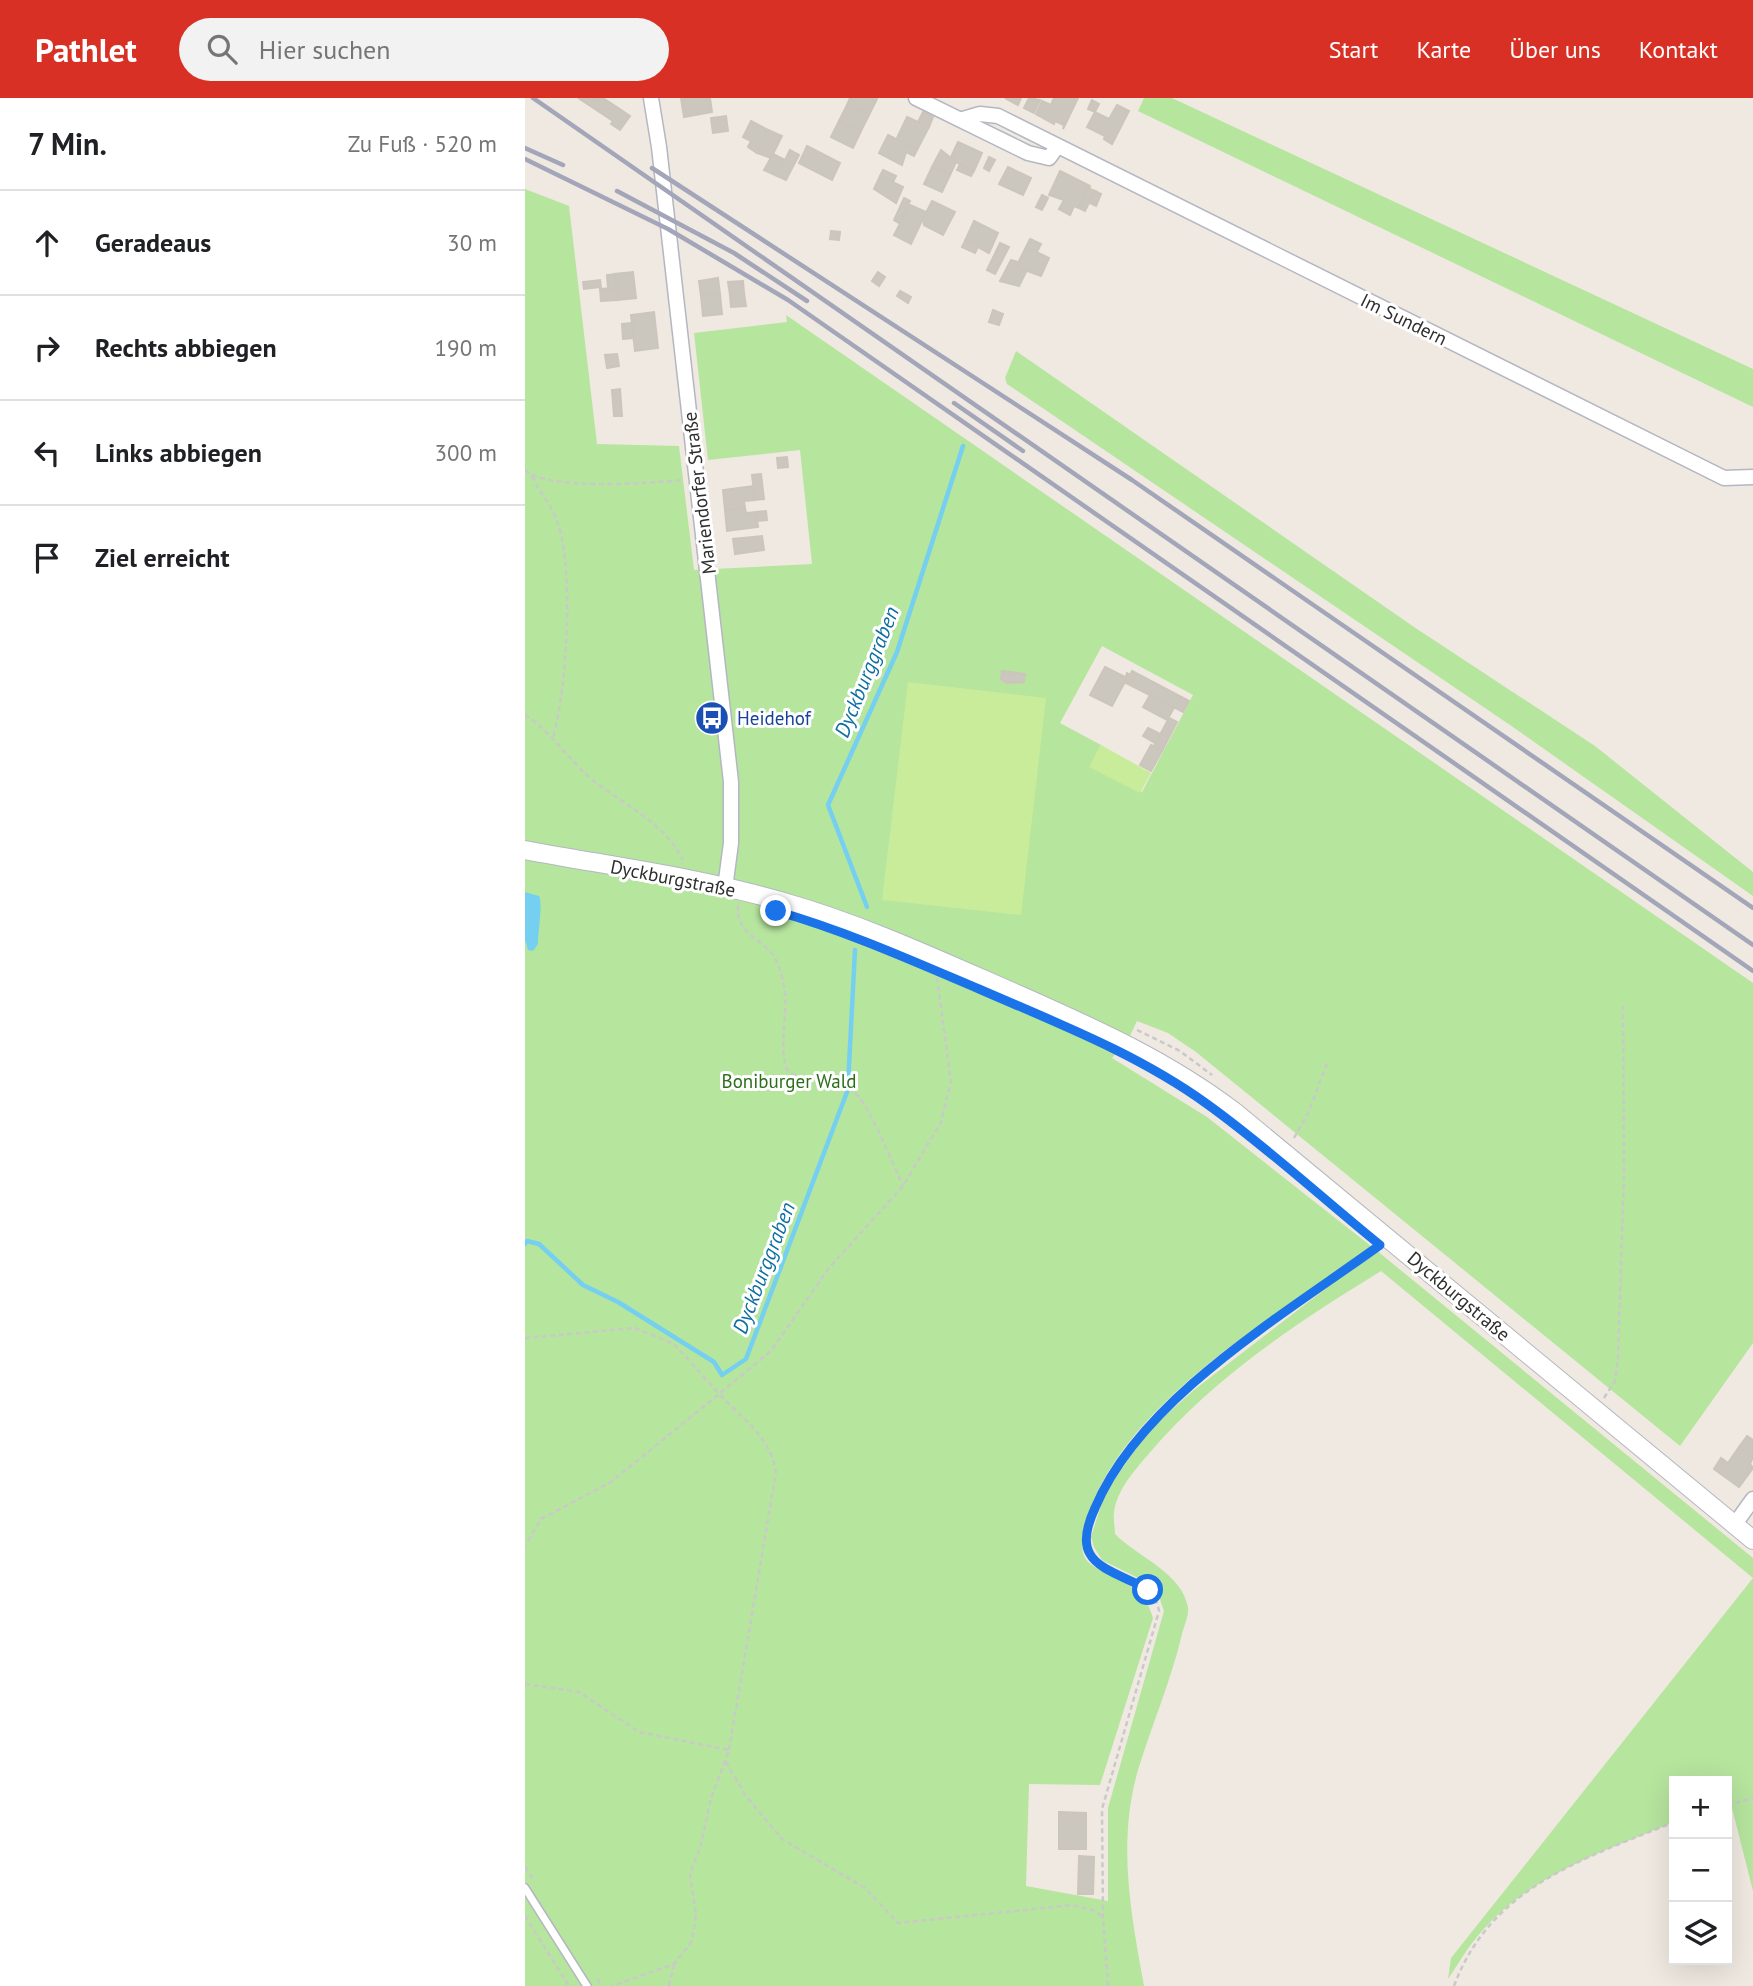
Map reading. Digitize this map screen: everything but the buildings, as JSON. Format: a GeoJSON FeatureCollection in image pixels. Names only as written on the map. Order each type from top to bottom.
{"type":"FeatureCollection","features":[{"type":"Feature","properties":{"kind":"street","name":"Mariendorfer Straße"},"geometry":{"type":"LineString","coordinates":[[651,98],[659,147],[731,782],[731,832],[725,888]]}},
{"type":"Feature","properties":{"kind":"street","name":"Im Sundern"},"geometry":{"type":"LineString","coordinates":[[916,98],[1028,153],[1049,158],[1057,147],[1724,478],[1753,477]]}},
{"type":"Feature","properties":{"kind":"street","name":"Dyckburgstraße"},"geometry":{"type":"LineString","coordinates":[[525,850],[725,888],[803,908],[886,937],[1103,1031],[1184,1076],[1264,1136],[1753,1539]]}},
{"type":"Feature","properties":{"kind":"street"},"geometry":{"type":"LineString","coordinates":[[1735,1524],[1753,1499]]}},
{"type":"Feature","properties":{"kind":"lane"},"geometry":{"type":"LineString","coordinates":[[525,1888],[587,1986]]}},
{"type":"Feature","properties":{"kind":"path"},"geometry":{"type":"LineString","coordinates":[[525,470],[532,476],[556,518],[567,582],[565,688],[553,738]]}},
{"type":"Feature","properties":{"kind":"path"},"geometry":{"type":"LineString","coordinates":[[532,476],[563,482],[630,484],[697,479]]}},
{"type":"Feature","properties":{"kind":"path"},"geometry":{"type":"LineString","coordinates":[[525,715],[553,738],[578,766],[606,791],[654,821],[684,864]]}},
{"type":"Feature","properties":{"kind":"path"},"geometry":{"type":"LineString","coordinates":[[746,903],[738,902],[741,926],[771,952],[784,985],[786,1068],[800,1080],[840,1087],[857,1095],[888,1150],[903,1186]]}},
{"type":"Feature","properties":{"kind":"path"},"geometry":{"type":"LineString","coordinates":[[525,1545],[541,1519],[611,1482],[771,1351],[829,1268],[903,1186],[941,1122],[948,1101],[950,1065],[936,971]]}},
{"type":"Feature","properties":{"kind":"path"},"geometry":{"type":"LineString","coordinates":[[1604,1399],[1615,1381],[1618,1357],[1625,1111],[1623,1006]]}},
{"type":"Feature","properties":{"kind":"path"},"geometry":{"type":"LineString","coordinates":[[1292,1141],[1308,1113],[1328,1060]]}},
{"type":"Feature","properties":{"kind":"path"},"geometry":{"type":"LineString","coordinates":[[1108,1986],[1103,1917],[1102,1809],[1159,1611],[1154,1596],[1148,1590],[1089,1553],[1087,1534],[1090,1519],[1102,1490],[1123,1457],[1164,1410],[1209,1370],[1380,1245]]}},
{"type":"Feature","properties":{"kind":"path"},"geometry":{"type":"LineString","coordinates":[[525,1338],[635,1328],[674,1344],[763,1439],[773,1455],[776,1472],[729,1751],[711,1798],[701,1845],[690,1874],[696,1915],[692,1941],[674,1964],[669,1986]]}},
{"type":"Feature","properties":{"kind":"path"},"geometry":{"type":"LineString","coordinates":[[525,1684],[579,1692],[639,1731],[729,1751]]}},
{"type":"Feature","properties":{"kind":"path"},"geometry":{"type":"LineString","coordinates":[[726,1762],[746,1796],[782,1839],[865,1888],[898,1923],[1073,1905],[1093,1910],[1103,1917]]}},
{"type":"Feature","properties":{"kind":"path"},"geometry":{"type":"LineString","coordinates":[[1732,1804],[1753,1798]]}},
{"type":"Feature","properties":{"kind":"path"},"geometry":{"type":"LineString","coordinates":[[1454,1986],[1463,1963],[1482,1931],[1542,1880],[1669,1824]]}},
{"type":"Feature","properties":{"kind":"path"},"geometry":{"type":"LineString","coordinates":[[525,1916],[569,1986]]}},
{"type":"Feature","properties":{"kind":"path"},"geometry":{"type":"LineString","coordinates":[[612,1986],[674,1964]]}},
{"type":"Feature","properties":{"kind":"green space"},"geometry":{"type":"Polygon","coordinates":[[[1144,98],[1172,98],[1753,369],[1753,407],[1138,111],[1144,98]]]}},
{"type":"Feature","properties":{"kind":"green space","name":"Boniburger Wald"},"geometry":{"type":"Polygon","coordinates":[[[525,189],[569,206],[597,444],[679,446],[694,570],[812,564],[800,450],[708,460],[694,333],[787,322],[786,315],[1753,983],[1753,1343],[1680,1446],[1196,1052],[1168,1033],[1137,1021],[1128,1040],[1112,1058],[1207,1117],[1372,1247],[1212,1360],[1140,1429],[1112,1467],[1087,1518],[1083,1553],[1087,1561],[1095,1567],[1128,1584],[1138,1593],[1153,1618],[1100,1785],[1029,1784],[1026,1886],[1108,1901],[1108,1808],[1164,1611],[1159,1597],[1148,1583],[1102,1560],[1094,1547],[1091,1537],[1105,1493],[1149,1430],[1194,1390],[1376,1250],[1753,1558],[1753,1578],[1381,1271],[1286,1332],[1226,1378],[1171,1429],[1136,1469],[1115,1505],[1115,1534],[1169,1575],[1178,1585],[1188,1608],[1172,1669],[1138,1770],[1128,1824],[1128,1878],[1144,1986],[525,1986],[525,189]],[[1102,646],[1060,723],[1101,745],[1090,766],[1142,792],[1193,695],[1102,646]]]}},
{"type":"Feature","properties":{"kind":"green space"},"geometry":{"type":"Polygon","coordinates":[[[1016,351],[1414,627],[1595,746],[1753,872],[1753,896],[1510,725],[1007,384],[1005,378],[1016,351]]]}},
{"type":"Feature","properties":{"kind":"green space"},"geometry":{"type":"Polygon","coordinates":[[[908,682],[1046,698],[1021,915],[882,900],[908,682]]]}},
{"type":"Feature","properties":{"kind":"green space"},"geometry":{"type":"Polygon","coordinates":[[[1101,745],[1151,773],[1140,793],[1089,767],[1101,745]]]}},
{"type":"Feature","properties":{"kind":"green space"},"geometry":{"type":"Polygon","coordinates":[[[1753,1578],[1753,1891],[1732,1808],[1732,1776],[1669,1776],[1669,1824],[1572,1866],[1524,1894],[1482,1931],[1448,1979],[1451,1958],[1753,1578]]]}},
{"type":"Feature","properties":{"kind":"water"},"geometry":{"type":"Polygon","coordinates":[[[525,892],[539,896],[540,900],[538,944],[533,951],[528,950],[525,940],[525,892]]]}},
{"type":"Feature","properties":{"kind":"waterway","name":"Dyckburggraben"},"geometry":{"type":"LineString","coordinates":[[867,907],[828,805],[897,652],[963,446]]}},
{"type":"Feature","properties":{"kind":"waterway","name":"Dyckburggraben"},"geometry":{"type":"LineString","coordinates":[[848,1085],[855,950]]}},
{"type":"Feature","properties":{"kind":"waterway","name":"Dyckburggraben"},"geometry":{"type":"LineString","coordinates":[[525,1244],[527,1241],[539,1244],[583,1285],[618,1302],[714,1362],[722,1375],[746,1359],[847,1092]]}},
{"type":"Feature","properties":{"kind":"railway"},"geometry":{"type":"LineString","coordinates":[[533,98],[1753,945]]}},
{"type":"Feature","properties":{"kind":"railway"},"geometry":{"type":"LineString","coordinates":[[525,148],[563,165]]}},
{"type":"Feature","properties":{"kind":"railway"},"geometry":{"type":"LineString","coordinates":[[525,159],[668,229],[788,300],[1753,971]]}},
{"type":"Feature","properties":{"kind":"railway"},"geometry":{"type":"LineString","coordinates":[[652,168],[1132,480],[1753,908]]}},
{"type":"Feature","properties":{"kind":"railway"},"geometry":{"type":"LineString","coordinates":[[617,191],[734,253],[807,301]]}},
{"type":"Feature","properties":{"kind":"railway"},"geometry":{"type":"LineString","coordinates":[[954,403],[1023,451]]}},
{"type":"Feature","properties":{"kind":"place","name":"Heidehof"},"geometry":{"type":"Point","coordinates":[712,718]}},
{"type":"Feature","properties":{"kind":"route"},"geometry":{"type":"LineString","coordinates":[[776,911],[843,933],[936,971],[1083,1034],[1156,1071],[1238,1128],[1380,1245],[1209,1370],[1164,1410],[1123,1457],[1102,1490],[1090,1519],[1087,1545],[1093,1559],[1148,1590]]}}]}
